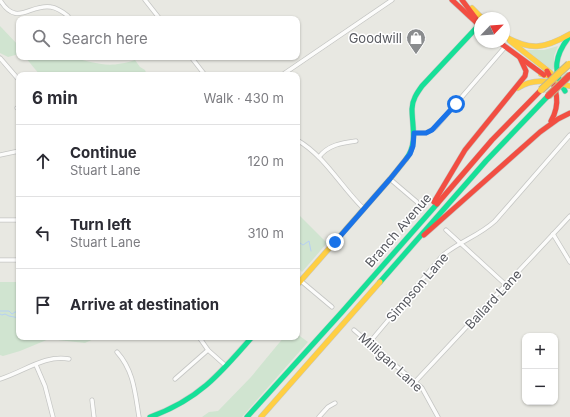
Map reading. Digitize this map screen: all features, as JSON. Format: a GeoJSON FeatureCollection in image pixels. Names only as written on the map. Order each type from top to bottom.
{"type":"FeatureCollection","features":[{"type":"Feature","properties":{"kind":"main road"},"geometry":{"type":"LineString","coordinates":[[452,0],[474,20]]}},
{"type":"Feature","properties":{"kind":"main road"},"geometry":{"type":"LineString","coordinates":[[462,0],[474,16]]}},
{"type":"Feature","properties":{"kind":"main road"},"geometry":{"type":"LineString","coordinates":[[462,0],[475,12]]}},
{"type":"Feature","properties":{"kind":"main road"},"geometry":{"type":"LineString","coordinates":[[300,282],[410,154],[413,146],[414,133],[412,108],[417,93],[474,32]]}},
{"type":"Feature","properties":{"kind":"main road"},"geometry":{"type":"LineString","coordinates":[[510,40],[517,44],[537,48],[552,45],[570,35]]}},
{"type":"Feature","properties":{"kind":"main road"},"geometry":{"type":"LineString","coordinates":[[545,129],[555,116],[557,109],[556,67],[558,53],[570,35]]}},
{"type":"Feature","properties":{"kind":"main road"},"geometry":{"type":"LineString","coordinates":[[510,41],[548,71],[556,80]]}},
{"type":"Feature","properties":{"kind":"main road"},"geometry":{"type":"LineString","coordinates":[[506,48],[541,74],[556,80],[569,89]]}},
{"type":"Feature","properties":{"kind":"main road"},"geometry":{"type":"LineString","coordinates":[[417,226],[434,203],[465,150],[525,76],[526,71],[520,58]]}},
{"type":"Feature","properties":{"kind":"main road","name":"Branch Avenue"},"geometry":{"type":"LineString","coordinates":[[247,417],[342,312],[492,140],[569,63]]}},
{"type":"Feature","properties":{"kind":"main road","name":"Branch Avenue"},"geometry":{"type":"LineString","coordinates":[[261,417],[396,264],[430,222],[521,122],[570,76]]}},
{"type":"Feature","properties":{"kind":"main road"},"geometry":{"type":"LineString","coordinates":[[509,96],[521,86],[532,80],[570,80]]}},
{"type":"Feature","properties":{"kind":"main road"},"geometry":{"type":"LineString","coordinates":[[396,264],[426,233],[466,196],[545,129],[563,116],[570,113]]}},
{"type":"Feature","properties":{"kind":"main road"},"geometry":{"type":"LineString","coordinates":[[150,417],[163,415],[192,398],[207,386],[249,340]]}},
{"type":"Feature","properties":{"kind":"street"},"geometry":{"type":"LineString","coordinates":[[0,0],[8,10],[23,16],[46,6],[58,9],[68,16]]}},
{"type":"Feature","properties":{"kind":"street"},"geometry":{"type":"LineString","coordinates":[[145,0],[158,16]]}},
{"type":"Feature","properties":{"kind":"street"},"geometry":{"type":"LineString","coordinates":[[286,72],[392,0]]}},
{"type":"Feature","properties":{"kind":"street"},"geometry":{"type":"LineString","coordinates":[[414,133],[426,133],[435,128],[504,48]]}},
{"type":"Feature","properties":{"kind":"street"},"geometry":{"type":"LineString","coordinates":[[0,58],[16,77]]}},
{"type":"Feature","properties":{"kind":"street"},"geometry":{"type":"LineString","coordinates":[[193,60],[203,72]]}},
{"type":"Feature","properties":{"kind":"street","name":"Simpson Lane"},"geometry":{"type":"LineString","coordinates":[[369,343],[432,267],[449,250],[486,230],[570,135]]}},
{"type":"Feature","properties":{"kind":"street"},"geometry":{"type":"LineString","coordinates":[[319,157],[330,147],[356,141]]}},
{"type":"Feature","properties":{"kind":"street"},"geometry":{"type":"LineString","coordinates":[[300,142],[309,147],[319,157],[364,209]]}},
{"type":"Feature","properties":{"kind":"street"},"geometry":{"type":"LineString","coordinates":[[0,155],[16,152]]}},
{"type":"Feature","properties":{"kind":"street"},"geometry":{"type":"LineString","coordinates":[[390,179],[417,202]]}},
{"type":"Feature","properties":{"kind":"street","name":"Ballard Lane"},"geometry":{"type":"LineString","coordinates":[[415,382],[570,216]]}},
{"type":"Feature","properties":{"kind":"street"},"geometry":{"type":"LineString","coordinates":[[0,220],[16,220]]}},
{"type":"Feature","properties":{"kind":"street"},"geometry":{"type":"LineString","coordinates":[[446,230],[506,285]]}},
{"type":"Feature","properties":{"kind":"street"},"geometry":{"type":"LineString","coordinates":[[553,234],[570,262]]}},
{"type":"Feature","properties":{"kind":"street"},"geometry":{"type":"LineString","coordinates":[[0,260],[16,260]]}},
{"type":"Feature","properties":{"kind":"street"},"geometry":{"type":"LineString","coordinates":[[300,284],[332,307]]}},
{"type":"Feature","properties":{"kind":"street","name":"Milligan Lane"},"geometry":{"type":"LineString","coordinates":[[354,330],[415,382],[425,393],[438,417]]}},
{"type":"Feature","properties":{"kind":"street"},"geometry":{"type":"LineString","coordinates":[[201,340],[208,350],[226,366]]}},
{"type":"Feature","properties":{"kind":"street"},"geometry":{"type":"LineString","coordinates":[[175,379],[208,350]]}},
{"type":"Feature","properties":{"kind":"street"},"geometry":{"type":"LineString","coordinates":[[117,352],[130,371],[139,417]]}},
{"type":"Feature","properties":{"kind":"street"},"geometry":{"type":"LineString","coordinates":[[0,379],[36,365],[44,360],[54,358],[69,359]]}},
{"type":"Feature","properties":{"kind":"street"},"geometry":{"type":"LineString","coordinates":[[36,365],[45,386],[53,417]]}},
{"type":"Feature","properties":{"kind":"street"},"geometry":{"type":"LineString","coordinates":[[92,400],[94,417]]}},
{"type":"Feature","properties":{"kind":"street"},"geometry":{"type":"LineString","coordinates":[[319,417],[328,407],[335,403]]}},
{"type":"Feature","properties":{"kind":"green space"},"geometry":{"type":"Polygon","coordinates":[[[0,26],[16,43],[16,55],[8,57],[0,53],[0,26]]]}},
{"type":"Feature","properties":{"kind":"green space"},"geometry":{"type":"Polygon","coordinates":[[[558,46],[554,56],[554,69],[552,70],[526,50],[544,50],[558,46]]]}},
{"type":"Feature","properties":{"kind":"green space"},"geometry":{"type":"Polygon","coordinates":[[[28,60],[81,60],[110,65],[135,60],[146,72],[38,72],[28,60]]]}},
{"type":"Feature","properties":{"kind":"green space"},"geometry":{"type":"Polygon","coordinates":[[[300,216],[327,243],[302,272],[300,270],[300,216]]]}},
{"type":"Feature","properties":{"kind":"green space"},"geometry":{"type":"Polygon","coordinates":[[[0,282],[16,282],[16,340],[47,340],[20,351],[3,356],[0,355],[0,282]]]}},
{"type":"Feature","properties":{"kind":"green space"},"geometry":{"type":"Polygon","coordinates":[[[300,336],[308,342],[242,417],[202,417],[209,412],[218,411],[251,377],[282,340],[300,340],[300,336]]]}},
{"type":"Feature","properties":{"kind":"green space"},"geometry":{"type":"Polygon","coordinates":[[[58,340],[92,340],[85,343],[58,340]]]}},
{"type":"Feature","properties":{"kind":"waterway"},"geometry":{"type":"LineString","coordinates":[[300,243],[303,245],[309,241],[311,251]]}},
{"type":"Feature","properties":{"kind":"waterway"},"geometry":{"type":"LineString","coordinates":[[0,311],[9,311],[12,314],[16,312]]}},
{"type":"Feature","properties":{"kind":"waterway"},"geometry":{"type":"LineString","coordinates":[[0,314],[16,317]]}},
{"type":"Feature","properties":{"kind":"traffic: fast"},"geometry":{"type":"LineString","coordinates":[[406,159],[410,153],[414,135],[412,109],[415,97],[422,86],[474,30]]}},
{"type":"Feature","properties":{"kind":"traffic: fast"},"geometry":{"type":"LineString","coordinates":[[565,91],[558,77],[557,63],[561,50],[569,37]]}},
{"type":"Feature","properties":{"kind":"traffic: fast"},"geometry":{"type":"LineString","coordinates":[[380,282],[486,161],[548,96]]}},
{"type":"Feature","properties":{"kind":"traffic: fast"},"geometry":{"type":"LineString","coordinates":[[247,417],[437,204]]}},
{"type":"Feature","properties":{"kind":"traffic: fast"},"geometry":{"type":"LineString","coordinates":[[150,417],[182,403],[195,394],[218,374],[249,340]]}},
{"type":"Feature","properties":{"kind":"traffic: slow"},"geometry":{"type":"LineString","coordinates":[[472,8],[476,12]]}},
{"type":"Feature","properties":{"kind":"traffic: slow"},"geometry":{"type":"LineString","coordinates":[[510,39],[529,46],[537,46],[552,43],[570,34]]}},
{"type":"Feature","properties":{"kind":"traffic: slow"},"geometry":{"type":"LineString","coordinates":[[510,41],[551,73]]}},
{"type":"Feature","properties":{"kind":"traffic: slow"},"geometry":{"type":"LineString","coordinates":[[541,90],[569,64]]}},
{"type":"Feature","properties":{"kind":"traffic: slow"},"geometry":{"type":"LineString","coordinates":[[541,74],[553,77]]}},
{"type":"Feature","properties":{"kind":"traffic: slow"},"geometry":{"type":"LineString","coordinates":[[518,88],[537,81],[570,86]]}},
{"type":"Feature","properties":{"kind":"traffic: slow"},"geometry":{"type":"LineString","coordinates":[[300,282],[406,159]]}},
{"type":"Feature","properties":{"kind":"traffic: slow"},"geometry":{"type":"LineString","coordinates":[[261,417],[380,282]]}},
{"type":"Feature","properties":{"kind":"traffic: jam"},"geometry":{"type":"LineString","coordinates":[[452,0],[474,20]]}},
{"type":"Feature","properties":{"kind":"traffic: jam"},"geometry":{"type":"LineString","coordinates":[[462,0],[474,16]]}},
{"type":"Feature","properties":{"kind":"traffic: jam"},"geometry":{"type":"LineString","coordinates":[[507,48],[544,75]]}},
{"type":"Feature","properties":{"kind":"traffic: jam"},"geometry":{"type":"LineString","coordinates":[[434,202],[465,150],[525,76],[526,71],[520,58]]}},
{"type":"Feature","properties":{"kind":"traffic: jam"},"geometry":{"type":"LineString","coordinates":[[547,71],[555,90],[557,102],[551,121]]}},
{"type":"Feature","properties":{"kind":"traffic: jam"},"geometry":{"type":"LineString","coordinates":[[548,96],[570,75]]}},
{"type":"Feature","properties":{"kind":"traffic: jam"},"geometry":{"type":"LineString","coordinates":[[437,204],[492,140],[541,90]]}},
{"type":"Feature","properties":{"kind":"traffic: jam"},"geometry":{"type":"LineString","coordinates":[[424,235],[540,132],[558,119],[570,113]]}},
{"type":"Feature","properties":{"kind":"place","name":"Goodwill"},"geometry":{"type":"Point","coordinates":[416,55]}},
{"type":"Feature","properties":{"kind":"route"},"geometry":{"type":"LineString","coordinates":[[335,242],[410,154],[413,146],[414,133],[426,133],[432,130],[456,104]]}}]}
